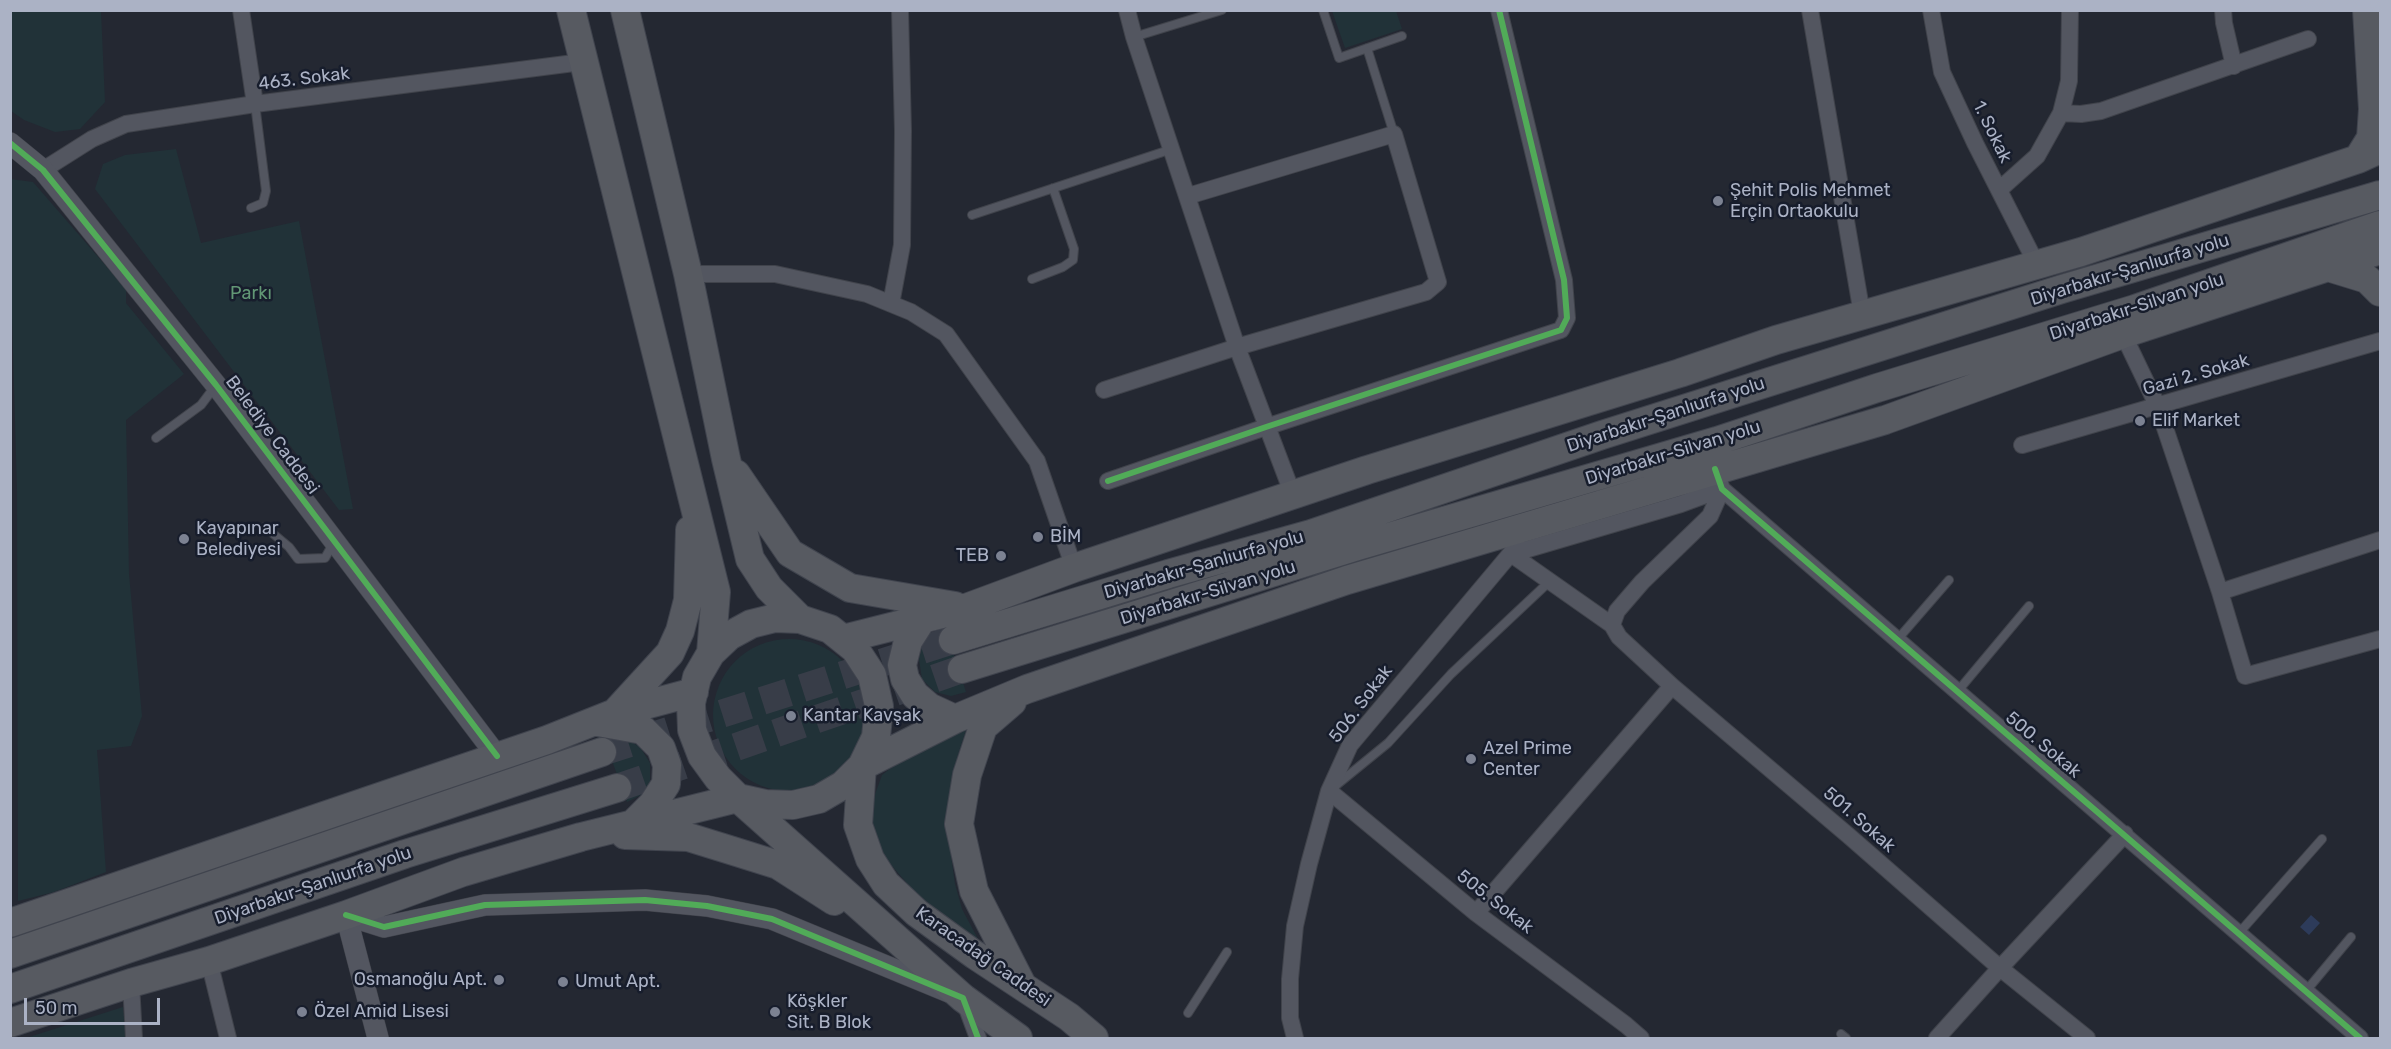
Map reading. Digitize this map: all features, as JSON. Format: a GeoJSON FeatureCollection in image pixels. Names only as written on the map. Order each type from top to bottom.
{"type":"FeatureCollection","features":[{"type":"Feature","properties":{"kind":"highway"},"geometry":{"type":"LineString","coordinates":[[571,10],[582,62],[716,592],[711,653]]}},
{"type":"Feature","properties":{"kind":"highway"},"geometry":{"type":"LineString","coordinates":[[625,10],[688,274],[726,459],[750,559],[769,588],[800,619]]}},
{"type":"Feature","properties":{"kind":"highway"},"geometry":{"type":"LineString","coordinates":[[843,639],[966,608],[1074,568],[1293,495],[1862,314],[2081,252],[2369,154],[2373,109],[2367,10]]}},
{"type":"Feature","properties":{"kind":"highway","name":"Diyarbakır-Şanlıurfa yolu"},"geometry":{"type":"LineString","coordinates":[[953,640],[1167,574],[1311,534],[1602,435],[2062,289],[2380,195]]}},
{"type":"Feature","properties":{"kind":"highway","name":"Diyarbakır-Silvan yolu"},"geometry":{"type":"LineString","coordinates":[[962,669],[1358,546],[1718,466],[1877,388],[2135,309],[2380,225]]}},
{"type":"Feature","properties":{"kind":"highway"},"geometry":{"type":"LineString","coordinates":[[10,1023],[131,983],[209,961],[346,915],[463,872],[581,837],[738,798],[765,804],[793,805],[819,799],[843,785],[862,766],[954,719],[1027,689],[1347,580],[1531,525],[2012,374],[2123,334],[2380,250]]}},
{"type":"Feature","properties":{"kind":"highway"},"geometry":{"type":"LineString","coordinates":[[2328,267],[2367,279],[2380,292]]}},
{"type":"Feature","properties":{"kind":"highway"},"geometry":{"type":"LineString","coordinates":[[1602,435],[1936,293]]}},
{"type":"Feature","properties":{"kind":"highway"},"geometry":{"type":"LineString","coordinates":[[726,459],[790,553],[850,588],[966,608]]}},
{"type":"Feature","properties":{"kind":"highway"},"geometry":{"type":"LineString","coordinates":[[605,717],[670,653],[680,632],[688,600],[691,538],[688,480]]}},
{"type":"Feature","properties":{"kind":"highway"},"geometry":{"type":"LineString","coordinates":[[738,798],[718,778],[702,756],[692,730],[691,703],[697,677],[711,653],[729,636],[751,624],[775,618],[800,619],[830,629],[855,649],[872,675],[879,706],[876,737],[862,766]]}},
{"type":"Feature","properties":{"kind":"highway"},"geometry":{"type":"LineString","coordinates":[[922,619],[908,641],[902,665],[905,679],[915,695],[929,707],[954,719]]}},
{"type":"Feature","properties":{"kind":"highway"},"geometry":{"type":"LineString","coordinates":[[1021,983],[974,891],[959,824],[967,774],[983,727],[1027,689]]}},
{"type":"Feature","properties":{"kind":"highway"},"geometry":{"type":"LineString","coordinates":[[10,923],[605,717],[694,692]]}},
{"type":"Feature","properties":{"kind":"highway"},"geometry":{"type":"LineString","coordinates":[[605,717],[643,730],[662,748],[667,765],[666,784],[653,804],[634,823]]}},
{"type":"Feature","properties":{"kind":"highway","name":"Diyarbakır-Şanlıurfa yolu"},"geometry":{"type":"LineString","coordinates":[[10,954],[602,752]]}},
{"type":"Feature","properties":{"kind":"highway","name":"Karacadağ Caddesi"},"geometry":{"type":"LineString","coordinates":[[862,766],[858,825],[870,859],[886,884],[917,913],[975,955],[1070,1017],[1094,1038]]}},
{"type":"Feature","properties":{"kind":"highway","name":"Diyarbakır-Şanlıurfa yolu"},"geometry":{"type":"LineString","coordinates":[[10,989],[405,854],[617,788]]}},
{"type":"Feature","properties":{"kind":"highway","name":"Karacadağ Caddesi"},"geometry":{"type":"LineString","coordinates":[[738,798],[963,998],[1018,1038]]}},
{"type":"Feature","properties":{"kind":"highway"},"geometry":{"type":"LineString","coordinates":[[581,837],[642,835],[688,837],[778,865],[826,896],[888,929]]}},
{"type":"Feature","properties":{"kind":"street"},"geometry":{"type":"LineString","coordinates":[[241,10],[255,105]]}},
{"type":"Feature","properties":{"kind":"street"},"geometry":{"type":"LineString","coordinates":[[891,304],[902,245],[903,131],[900,10]]}},
{"type":"Feature","properties":{"kind":"street"},"geometry":{"type":"LineString","coordinates":[[1127,10],[1237,347],[1293,495]]}},
{"type":"Feature","properties":{"kind":"street"},"geometry":{"type":"LineString","coordinates":[[1108,481],[1266,426],[1561,330],[1567,318],[1564,280],[1499,10]]}},
{"type":"Feature","properties":{"kind":"street"},"geometry":{"type":"LineString","coordinates":[[1809,10],[1862,314]]}},
{"type":"Feature","properties":{"kind":"street","name":"1. Sokak"},"geometry":{"type":"LineString","coordinates":[[1931,10],[1942,72],[2037,265]]}},
{"type":"Feature","properties":{"kind":"street"},"geometry":{"type":"LineString","coordinates":[[1999,190],[2037,156],[2061,113],[2069,81],[2070,10]]}},
{"type":"Feature","properties":{"kind":"street"},"geometry":{"type":"LineString","coordinates":[[2223,10],[2234,66]]}},
{"type":"Feature","properties":{"kind":"street"},"geometry":{"type":"LineString","coordinates":[[2061,113],[2081,114],[2102,111],[2308,39]]}},
{"type":"Feature","properties":{"kind":"street","name":"463. Sokak"},"geometry":{"type":"LineString","coordinates":[[43,170],[92,139],[126,124],[582,62]]}},
{"type":"Feature","properties":{"kind":"street"},"geometry":{"type":"LineString","coordinates":[[1104,390],[1237,347],[1426,292],[1438,282],[1394,134],[1188,196]]}},
{"type":"Feature","properties":{"kind":"street","name":"Belediye Caddesi"},"geometry":{"type":"LineString","coordinates":[[10,143],[43,170],[216,385],[497,756]]}},
{"type":"Feature","properties":{"kind":"street"},"geometry":{"type":"LineString","coordinates":[[688,274],[775,274],[867,294],[912,312],[946,334],[1037,461],[1074,568]]}},
{"type":"Feature","properties":{"kind":"street"},"geometry":{"type":"LineString","coordinates":[[2123,334],[2158,407],[2220,592],[2245,676],[2380,639]]}},
{"type":"Feature","properties":{"kind":"street","name":"Gazi 2. Sokak"},"geometry":{"type":"LineString","coordinates":[[2022,445],[2380,341]]}},
{"type":"Feature","properties":{"kind":"street"},"geometry":{"type":"LineString","coordinates":[[1511,554],[1681,504],[1718,466]]}},
{"type":"Feature","properties":{"kind":"street"},"geometry":{"type":"LineString","coordinates":[[1612,625],[1617,611],[1642,582],[1710,516],[1718,466]]}},
{"type":"Feature","properties":{"kind":"street","name":"500. Sokak"},"geometry":{"type":"LineString","coordinates":[[1718,466],[1897,640],[2360,1038]]}},
{"type":"Feature","properties":{"kind":"street","name":"506. Sokak"},"geometry":{"type":"LineString","coordinates":[[1295,1038],[1290,1018],[1290,979],[1295,926],[1329,791],[1350,745],[1511,554],[1531,525]]}},
{"type":"Feature","properties":{"kind":"street"},"geometry":{"type":"LineString","coordinates":[[2220,592],[2380,540]]}},
{"type":"Feature","properties":{"kind":"street","name":"501. Sokak"},"geometry":{"type":"LineString","coordinates":[[1511,554],[1612,625],[1619,637],[1672,686],[2000,968],[2087,1038]]}},
{"type":"Feature","properties":{"kind":"street"},"geometry":{"type":"LineString","coordinates":[[1476,913],[1672,686]]}},
{"type":"Feature","properties":{"kind":"street","name":"505. Sokak"},"geometry":{"type":"LineString","coordinates":[[1329,791],[1476,913],[1641,1038]]}},
{"type":"Feature","properties":{"kind":"street"},"geometry":{"type":"LineString","coordinates":[[1937,1038],[2125,834]]}},
{"type":"Feature","properties":{"kind":"street"},"geometry":{"type":"LineString","coordinates":[[346,915],[384,927],[485,906],[645,900],[707,906],[772,919],[963,998],[978,1038]]}},
{"type":"Feature","properties":{"kind":"street"},"geometry":{"type":"LineString","coordinates":[[346,915],[378,1038]]}},
{"type":"Feature","properties":{"kind":"street"},"geometry":{"type":"LineString","coordinates":[[209,961],[228,1038]]}},
{"type":"Feature","properties":{"kind":"street"},"geometry":{"type":"LineString","coordinates":[[131,983],[134,1038]]}},
{"type":"Feature","properties":{"kind":"lane"},"geometry":{"type":"LineString","coordinates":[[1134,37],[1222,10]]}},
{"type":"Feature","properties":{"kind":"lane"},"geometry":{"type":"LineString","coordinates":[[1323,10],[1339,58],[1402,36]]}},
{"type":"Feature","properties":{"kind":"lane"},"geometry":{"type":"LineString","coordinates":[[1367,48],[1394,134]]}},
{"type":"Feature","properties":{"kind":"lane"},"geometry":{"type":"LineString","coordinates":[[251,208],[263,203],[266,191],[255,105]]}},
{"type":"Feature","properties":{"kind":"lane"},"geometry":{"type":"LineString","coordinates":[[972,215],[1172,149]]}},
{"type":"Feature","properties":{"kind":"lane"},"geometry":{"type":"LineString","coordinates":[[1032,279],[1063,267],[1073,260],[1074,249],[1053,188]]}},
{"type":"Feature","properties":{"kind":"lane"},"geometry":{"type":"LineString","coordinates":[[156,438],[201,405],[216,385]]}},
{"type":"Feature","properties":{"kind":"lane"},"geometry":{"type":"LineString","coordinates":[[265,527],[289,547],[298,559],[325,558],[334,542]]}},
{"type":"Feature","properties":{"kind":"lane"},"geometry":{"type":"LineString","coordinates":[[1897,640],[1949,580]]}},
{"type":"Feature","properties":{"kind":"lane"},"geometry":{"type":"LineString","coordinates":[[1329,791],[1388,743],[1451,674],[1550,581]]}},
{"type":"Feature","properties":{"kind":"lane"},"geometry":{"type":"LineString","coordinates":[[1957,692],[2029,606]]}},
{"type":"Feature","properties":{"kind":"lane"},"geometry":{"type":"LineString","coordinates":[[2239,933],[2322,839]]}},
{"type":"Feature","properties":{"kind":"lane"},"geometry":{"type":"LineString","coordinates":[[2306,992],[2351,937]]}},
{"type":"Feature","properties":{"kind":"lane"},"geometry":{"type":"LineString","coordinates":[[1188,1013],[1227,952]]}},
{"type":"Feature","properties":{"kind":"green space"},"geometry":{"type":"Polygon","coordinates":[[[11,10],[101,11],[105,102],[80,129],[55,132],[24,120],[11,111],[11,10]]]}},
{"type":"Feature","properties":{"kind":"green space"},"geometry":{"type":"Polygon","coordinates":[[[1332,11],[1396,11],[1402,29],[1345,48],[1332,11]]]}},
{"type":"Feature","properties":{"kind":"green space","name":"Parkı"},"geometry":{"type":"Polygon","coordinates":[[[176,149],[201,243],[299,221],[353,509],[339,510],[95,189],[103,164],[125,155],[176,149]]]}},
{"type":"Feature","properties":{"kind":"green space"},"geometry":{"type":"Polygon","coordinates":[[[10,179],[33,182],[126,289],[126,303],[184,374],[126,420],[129,574],[142,716],[131,746],[97,750],[106,872],[54,892],[18,901],[17,489],[10,179]]]}},
{"type":"Feature","properties":{"kind":"green space"},"geometry":{"type":"Polygon","coordinates":[[[945,628],[966,692],[951,696],[935,692],[922,679],[919,659],[923,641],[929,634],[945,628]]]}},
{"type":"Feature","properties":{"kind":"green space"},"geometry":{"type":"Polygon","coordinates":[[[789,639],[804,640],[818,645],[843,661],[859,686],[864,700],[864,730],[859,744],[843,769],[818,785],[804,790],[789,791],[774,790],[760,785],[735,769],[719,744],[714,730],[713,715],[714,700],[719,686],[735,661],[760,645],[774,640],[789,639]]]}},
{"type":"Feature","properties":{"kind":"green space"},"geometry":{"type":"Polygon","coordinates":[[[967,727],[951,789],[949,841],[955,884],[962,909],[985,952],[912,889],[885,858],[872,826],[874,797],[882,775],[900,761],[967,727]]]}},
{"type":"Feature","properties":{"kind":"green space"},"geometry":{"type":"Polygon","coordinates":[[[603,736],[622,736],[640,747],[650,763],[650,783],[643,794],[627,802],[603,736]]]}},
{"type":"Feature","properties":{"kind":"green space"},"geometry":{"type":"Polygon","coordinates":[[[123,1007],[126,1038],[26,1038],[123,1007]]]}},
{"type":"Feature","properties":{"kind":"water"},"geometry":{"type":"Polygon","coordinates":[[[2311,915],[2320,923],[2309,935],[2300,927],[2311,915]]]}},
{"type":"Feature","properties":{"kind":"tunnel"},"geometry":{"type":"LineString","coordinates":[[602,752],[953,640]]}},
{"type":"Feature","properties":{"kind":"tunnel"},"geometry":{"type":"LineString","coordinates":[[617,788],[962,669]]}},
{"type":"Feature","properties":{"kind":"cycle path"},"geometry":{"type":"LineString","coordinates":[[1108,481],[1561,330],[1567,318],[1564,280],[1499,10]]}},
{"type":"Feature","properties":{"kind":"cycle path"},"geometry":{"type":"LineString","coordinates":[[10,143],[43,170],[216,385],[497,756]]}},
{"type":"Feature","properties":{"kind":"cycle path"},"geometry":{"type":"LineString","coordinates":[[1715,469],[1722,489],[2360,1038]]}},
{"type":"Feature","properties":{"kind":"cycle path"},"geometry":{"type":"LineString","coordinates":[[346,915],[384,927],[485,905],[645,900],[707,906],[772,919],[963,998],[978,1038]]}},
{"type":"Feature","properties":{"kind":"place","name":"Şehit Polis Mehmet Erçin Ortaokulu"},"geometry":{"type":"Point","coordinates":[1718,201]}},
{"type":"Feature","properties":{"kind":"place","name":"Elif Market"},"geometry":{"type":"Point","coordinates":[2140,421]}},
{"type":"Feature","properties":{"kind":"place","name":"BİM"},"geometry":{"type":"Point","coordinates":[1038,537]}},
{"type":"Feature","properties":{"kind":"place","name":"Kayapınar Belediyesi"},"geometry":{"type":"Point","coordinates":[184,539]}},
{"type":"Feature","properties":{"kind":"place","name":"TEB"},"geometry":{"type":"Point","coordinates":[1001,556]}},
{"type":"Feature","properties":{"kind":"place","name":"Kantar Kavşak"},"geometry":{"type":"Point","coordinates":[791,716]}},
{"type":"Feature","properties":{"kind":"place","name":"Azel Prime Center"},"geometry":{"type":"Point","coordinates":[1471,759]}},
{"type":"Feature","properties":{"kind":"place","name":"Osmanoğlu Apt."},"geometry":{"type":"Point","coordinates":[499,980]}},
{"type":"Feature","properties":{"kind":"place","name":"Umut Apt."},"geometry":{"type":"Point","coordinates":[563,982]}},
{"type":"Feature","properties":{"kind":"place","name":"Özel Amid Lisesi"},"geometry":{"type":"Point","coordinates":[302,1012]}},
{"type":"Feature","properties":{"kind":"place","name":"Köşkler Sit. B Blok"},"geometry":{"type":"Point","coordinates":[775,1012]}}]}
